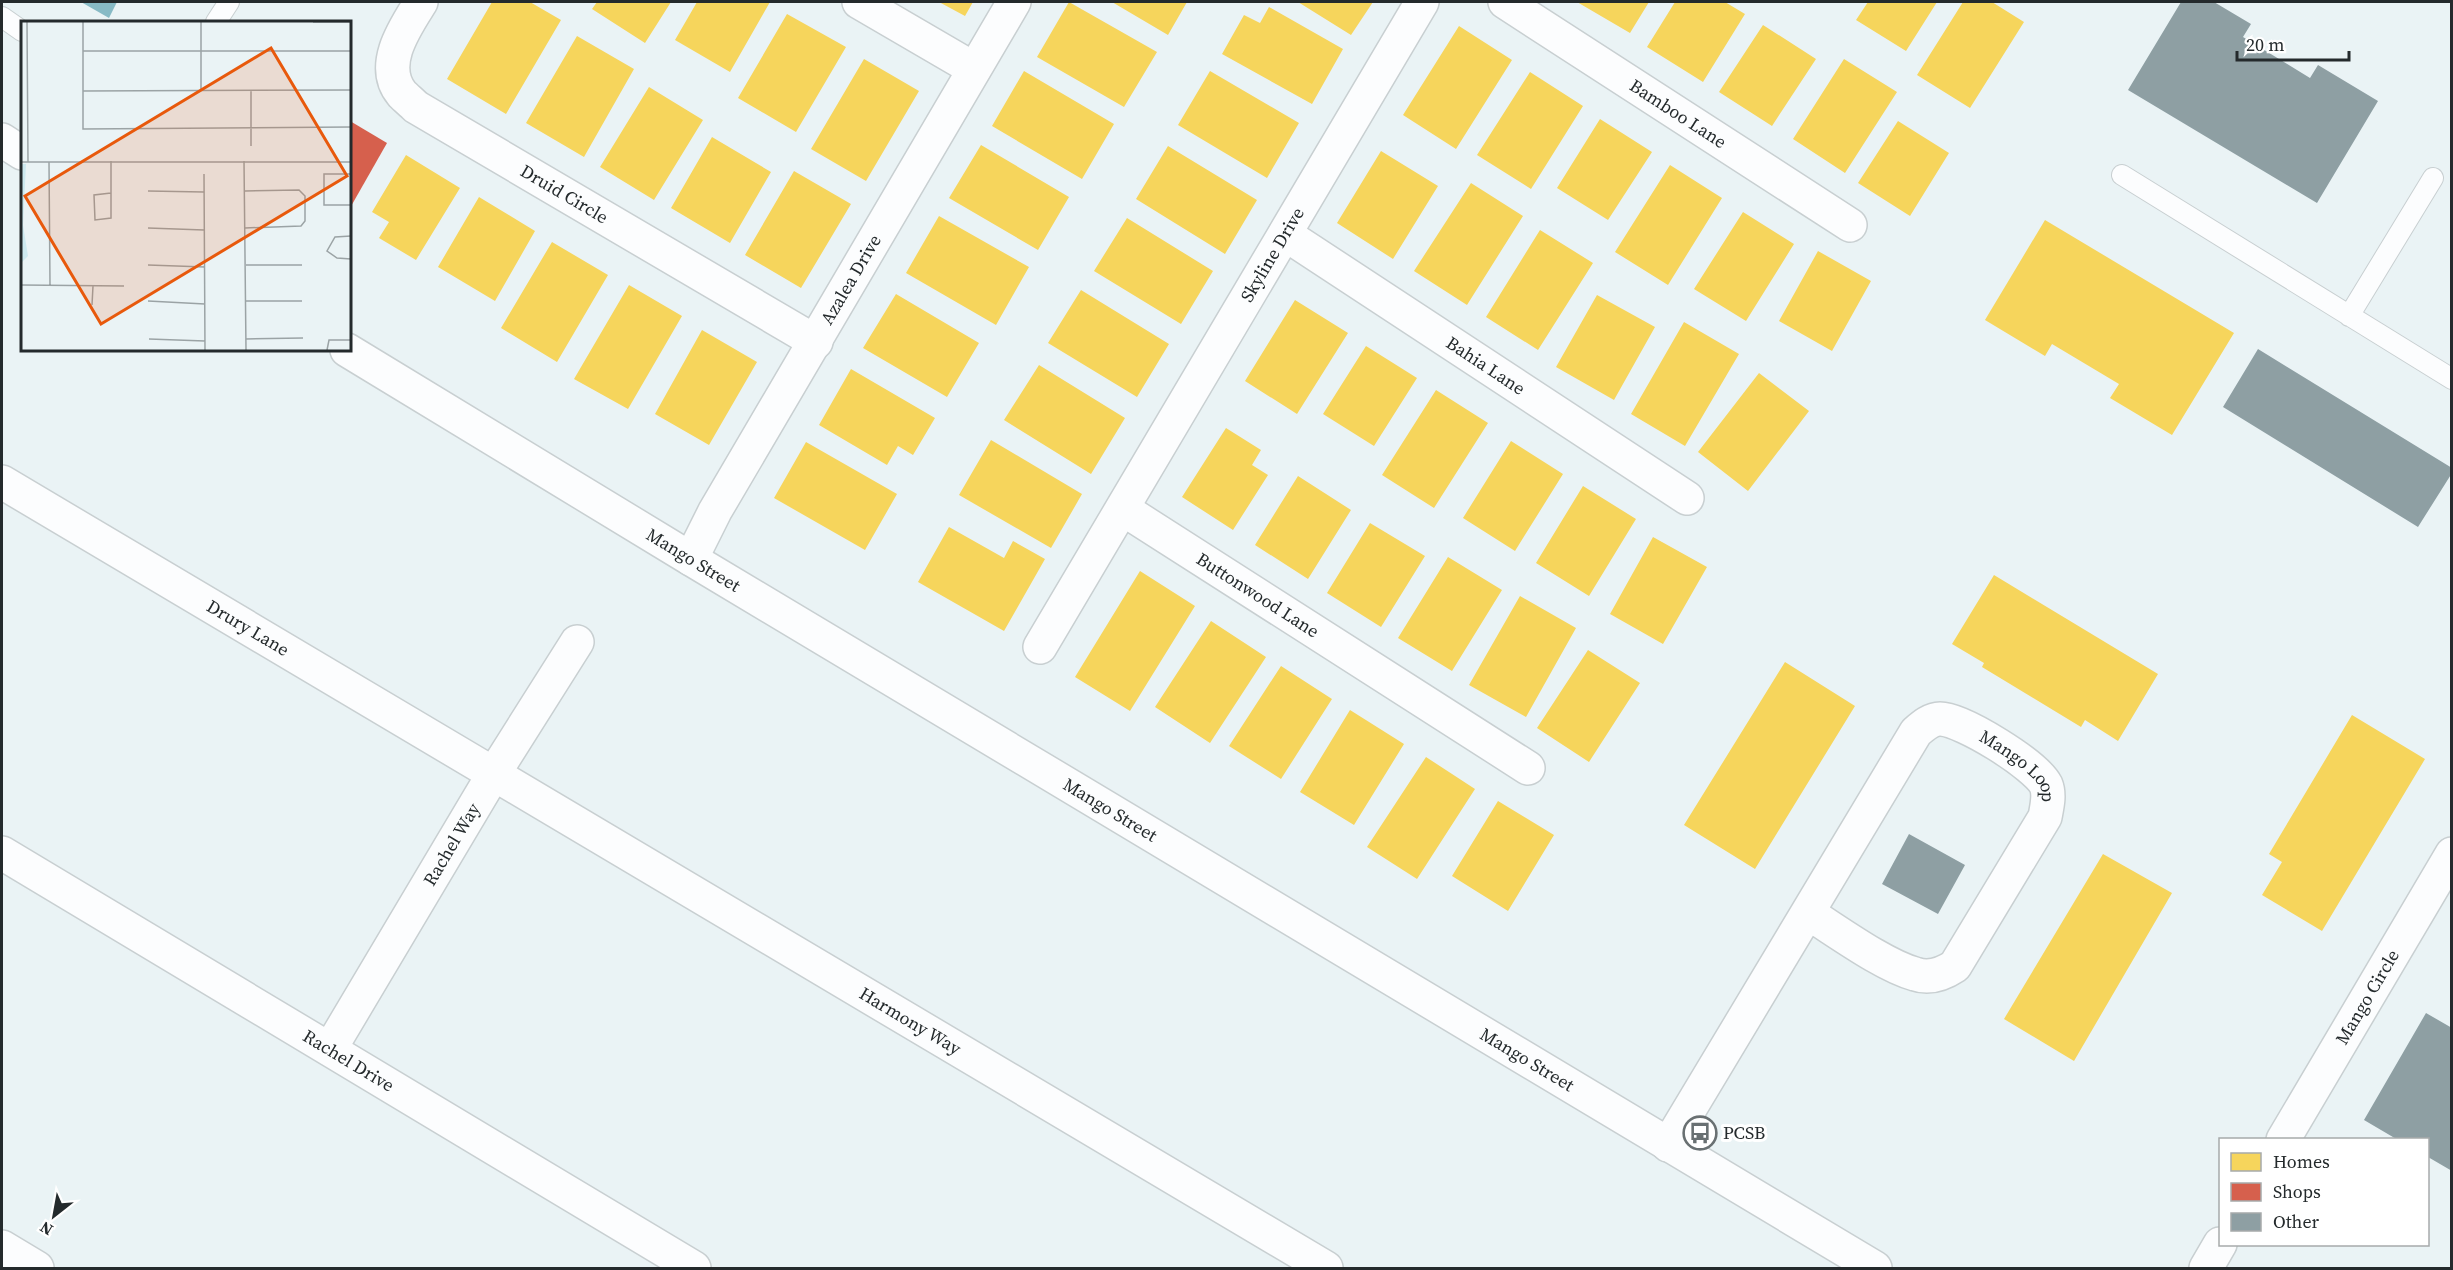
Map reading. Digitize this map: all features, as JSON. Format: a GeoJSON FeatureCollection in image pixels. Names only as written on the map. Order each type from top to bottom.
{"type":"FeatureCollection","features":[{"type":"Feature","properties":{"kind":"street","name":"Druid Circle"},"geometry":{"type":"LineString","coordinates":[[421,2],[400,37],[394,56],[394,72],[400,92],[416,107],[816,342]]}},
{"type":"Feature","properties":{"kind":"street"},"geometry":{"type":"LineString","coordinates":[[860,2],[974,69]]}},
{"type":"Feature","properties":{"kind":"street","name":"Azalea Drive"},"geometry":{"type":"LineString","coordinates":[[692,559],[715,512],[1014,2]]}},
{"type":"Feature","properties":{"kind":"street","name":"Skyline Drive"},"geometry":{"type":"LineString","coordinates":[[1123,509],[1422,2]]}},
{"type":"Feature","properties":{"kind":"street","name":"Bamboo Lane"},"geometry":{"type":"LineString","coordinates":[[1505,2],[1850,225]]}},
{"type":"Feature","properties":{"kind":"street"},"geometry":{"type":"LineString","coordinates":[[2,140],[21,152]]}},
{"type":"Feature","properties":{"kind":"street","name":"Bahia Lane"},"geometry":{"type":"LineString","coordinates":[[1285,234],[1687,498]]}},
{"type":"Feature","properties":{"kind":"street","name":"Mango Street"},"geometry":{"type":"LineString","coordinates":[[349,351],[1875,1269]]}},
{"type":"Feature","properties":{"kind":"street","name":"Drury Lane"},"geometry":{"type":"LineString","coordinates":[[2,482],[494,775]]}},
{"type":"Feature","properties":{"kind":"street"},"geometry":{"type":"LineString","coordinates":[[1040,647],[1123,509]]}},
{"type":"Feature","properties":{"kind":"street","name":"Buttonwood Lane"},"geometry":{"type":"LineString","coordinates":[[1123,509],[1528,768]]}},
{"type":"Feature","properties":{"kind":"street","name":"Rachel Way"},"geometry":{"type":"LineString","coordinates":[[330,1049],[494,775],[577,642]]}},
{"type":"Feature","properties":{"kind":"street","name":"Mango Loop"},"geometry":{"type":"LineString","coordinates":[[1668,1145],[1916,732],[1927,723],[1938,719],[1952,721],[1973,730],[2032,768],[2046,785],[2049,800],[2045,817],[1955,966],[1943,973],[1916,975],[1893,965],[1808,913]]}},
{"type":"Feature","properties":{"kind":"street","name":"Harmony Way"},"geometry":{"type":"LineString","coordinates":[[494,775],[1326,1269]]}},
{"type":"Feature","properties":{"kind":"street","name":"Rachel Drive"},"geometry":{"type":"LineString","coordinates":[[2,853],[694,1269]]}},
{"type":"Feature","properties":{"kind":"street","name":"Mango Circle"},"geometry":{"type":"LineString","coordinates":[[2284,1138],[2451,854]]}},
{"type":"Feature","properties":{"kind":"street"},"geometry":{"type":"LineString","coordinates":[[2206,1269],[2219,1246]]}},
{"type":"Feature","properties":{"kind":"street"},"geometry":{"type":"LineString","coordinates":[[2,1247],[37,1269]]}},
{"type":"Feature","properties":{"kind":"lane"},"geometry":{"type":"LineString","coordinates":[[217,21],[229,2]]}},
{"type":"Feature","properties":{"kind":"lane"},"geometry":{"type":"LineString","coordinates":[[2,17],[21,29]]}},
{"type":"Feature","properties":{"kind":"lane"},"geometry":{"type":"LineString","coordinates":[[2122,175],[2451,379]]}},
{"type":"Feature","properties":{"kind":"lane"},"geometry":{"type":"LineString","coordinates":[[2349,316],[2433,178]]}},
{"type":"Feature","properties":{"kind":"water"},"geometry":{"type":"Polygon","coordinates":[[[81,2],[117,2],[109,18],[81,2]]]}},
{"type":"Feature","properties":{"kind":"building: Homes"},"geometry":{"type":"Polygon","coordinates":[[[492,2],[530,2],[561,20],[506,114],[447,79],[492,2]]]}},
{"type":"Feature","properties":{"kind":"building: Homes"},"geometry":{"type":"Polygon","coordinates":[[[597,2],[671,2],[645,43],[592,9],[597,2]]]}},
{"type":"Feature","properties":{"kind":"building: Homes"},"geometry":{"type":"Polygon","coordinates":[[[697,2],[770,2],[730,72],[675,40],[697,2]]]}},
{"type":"Feature","properties":{"kind":"building: Homes"},"geometry":{"type":"Polygon","coordinates":[[[939,2],[973,2],[965,16],[939,2]]]}},
{"type":"Feature","properties":{"kind":"building: Homes"},"geometry":{"type":"Polygon","coordinates":[[[1069,2],[1157,52],[1124,107],[1037,57],[1069,2]]]}},
{"type":"Feature","properties":{"kind":"building: Homes"},"geometry":{"type":"Polygon","coordinates":[[[1112,2],[1187,2],[1168,35],[1112,2]]]}},
{"type":"Feature","properties":{"kind":"building: Homes"},"geometry":{"type":"Polygon","coordinates":[[[1298,2],[1373,2],[1351,35],[1298,2]]]}},
{"type":"Feature","properties":{"kind":"building: Homes"},"geometry":{"type":"Polygon","coordinates":[[[1577,2],[1649,2],[1630,33],[1577,2]]]}},
{"type":"Feature","properties":{"kind":"building: Homes"},"geometry":{"type":"Polygon","coordinates":[[[1675,2],[1725,2],[1745,14],[1703,82],[1647,47],[1675,2]]]}},
{"type":"Feature","properties":{"kind":"building: Homes"},"geometry":{"type":"Polygon","coordinates":[[[1868,2],[1937,2],[1906,51],[1856,20],[1868,2]]]}},
{"type":"Feature","properties":{"kind":"building: Homes"},"geometry":{"type":"Polygon","coordinates":[[[1963,2],[1992,2],[2024,22],[1970,108],[1917,75],[1963,2]]]}},
{"type":"Feature","properties":{"kind":"building: Homes"},"geometry":{"type":"Polygon","coordinates":[[[1269,7],[1343,49],[1312,104],[1222,54],[1244,15],[1260,23],[1269,7]]]}},
{"type":"Feature","properties":{"kind":"building: Homes"},"geometry":{"type":"Polygon","coordinates":[[[787,14],[846,47],[796,132],[738,98],[787,14]]]}},
{"type":"Feature","properties":{"kind":"building: Homes"},"geometry":{"type":"Polygon","coordinates":[[[1763,25],[1816,59],[1772,126],[1719,92],[1763,25]]]}},
{"type":"Feature","properties":{"kind":"building: Homes"},"geometry":{"type":"Polygon","coordinates":[[[1459,26],[1512,60],[1456,149],[1403,115],[1459,26]]]}},
{"type":"Feature","properties":{"kind":"building: Homes"},"geometry":{"type":"Polygon","coordinates":[[[577,36],[634,69],[584,157],[526,123],[577,36]]]}},
{"type":"Feature","properties":{"kind":"building: Homes"},"geometry":{"type":"Polygon","coordinates":[[[864,59],[919,91],[866,181],[811,149],[864,59]]]}},
{"type":"Feature","properties":{"kind":"building: Homes"},"geometry":{"type":"Polygon","coordinates":[[[1844,59],[1897,92],[1845,173],[1793,139],[1844,59]]]}},
{"type":"Feature","properties":{"kind":"building: Homes"},"geometry":{"type":"Polygon","coordinates":[[[1024,71],[1114,124],[1082,179],[992,126],[1024,71]]]}},
{"type":"Feature","properties":{"kind":"building: Homes"},"geometry":{"type":"Polygon","coordinates":[[[1210,71],[1299,123],[1267,178],[1178,125],[1210,71]]]}},
{"type":"Feature","properties":{"kind":"building: Homes"},"geometry":{"type":"Polygon","coordinates":[[[1530,72],[1583,106],[1531,189],[1477,155],[1530,72]]]}},
{"type":"Feature","properties":{"kind":"building: Homes"},"geometry":{"type":"Polygon","coordinates":[[[649,87],[703,120],[654,200],[600,167],[649,87]]]}},
{"type":"Feature","properties":{"kind":"building: Homes"},"geometry":{"type":"Polygon","coordinates":[[[1600,119],[1652,152],[1608,220],[1557,188],[1600,119]]]}},
{"type":"Feature","properties":{"kind":"building: Homes"},"geometry":{"type":"Polygon","coordinates":[[[1898,121],[1949,153],[1910,216],[1858,183],[1898,121]]]}},
{"type":"Feature","properties":{"kind":"building: Homes"},"geometry":{"type":"Polygon","coordinates":[[[712,137],[771,172],[730,243],[671,208],[712,137]]]}},
{"type":"Feature","properties":{"kind":"building: Homes"},"geometry":{"type":"Polygon","coordinates":[[[981,145],[1069,197],[1038,250],[949,198],[981,145]]]}},
{"type":"Feature","properties":{"kind":"building: Homes"},"geometry":{"type":"Polygon","coordinates":[[[1168,146],[1257,200],[1225,254],[1136,199],[1168,146]]]}},
{"type":"Feature","properties":{"kind":"building: Homes"},"geometry":{"type":"Polygon","coordinates":[[[1381,151],[1438,186],[1393,259],[1337,223],[1381,151]]]}},
{"type":"Feature","properties":{"kind":"building: Homes"},"geometry":{"type":"Polygon","coordinates":[[[406,155],[460,188],[416,260],[379,238],[389,222],[372,212],[406,155]]]}},
{"type":"Feature","properties":{"kind":"building: Homes"},"geometry":{"type":"Polygon","coordinates":[[[1670,165],[1722,198],[1668,285],[1615,252],[1670,165]]]}},
{"type":"Feature","properties":{"kind":"building: Homes"},"geometry":{"type":"Polygon","coordinates":[[[794,171],[851,204],[801,288],[745,255],[794,171]]]}},
{"type":"Feature","properties":{"kind":"building: Homes"},"geometry":{"type":"Polygon","coordinates":[[[1471,183],[1523,216],[1467,305],[1414,271],[1471,183]]]}},
{"type":"Feature","properties":{"kind":"building: Homes"},"geometry":{"type":"Polygon","coordinates":[[[479,197],[535,231],[495,301],[438,267],[479,197]]]}},
{"type":"Feature","properties":{"kind":"building: Homes"},"geometry":{"type":"Polygon","coordinates":[[[1743,212],[1794,244],[1746,321],[1694,289],[1743,212]]]}},
{"type":"Feature","properties":{"kind":"building: Homes"},"geometry":{"type":"Polygon","coordinates":[[[939,216],[1029,267],[996,325],[906,273],[939,216]]]}},
{"type":"Feature","properties":{"kind":"building: Homes"},"geometry":{"type":"Polygon","coordinates":[[[1127,218],[1213,271],[1181,324],[1094,271],[1127,218]]]}},
{"type":"Feature","properties":{"kind":"building: Homes"},"geometry":{"type":"Polygon","coordinates":[[[2045,220],[2234,333],[2172,435],[2110,398],[2119,384],[2052,344],[2045,356],[1985,320],[2045,220]]]}},
{"type":"Feature","properties":{"kind":"building: Homes"},"geometry":{"type":"Polygon","coordinates":[[[1540,230],[1593,263],[1538,350],[1486,317],[1540,230]]]}},
{"type":"Feature","properties":{"kind":"building: Homes"},"geometry":{"type":"Polygon","coordinates":[[[552,242],[608,275],[557,362],[501,328],[552,242]]]}},
{"type":"Feature","properties":{"kind":"building: Homes"},"geometry":{"type":"Polygon","coordinates":[[[1818,251],[1871,281],[1832,351],[1779,321],[1818,251]]]}},
{"type":"Feature","properties":{"kind":"building: Homes"},"geometry":{"type":"Polygon","coordinates":[[[629,285],[682,316],[628,409],[574,379],[629,285]]]}},
{"type":"Feature","properties":{"kind":"building: Homes"},"geometry":{"type":"Polygon","coordinates":[[[1081,290],[1169,344],[1137,397],[1048,343],[1081,290]]]}},
{"type":"Feature","properties":{"kind":"building: Homes"},"geometry":{"type":"Polygon","coordinates":[[[896,294],[979,343],[947,397],[863,348],[896,294]]]}},
{"type":"Feature","properties":{"kind":"building: Homes"},"geometry":{"type":"Polygon","coordinates":[[[1597,295],[1655,327],[1614,400],[1556,367],[1597,295]]]}},
{"type":"Feature","properties":{"kind":"building: Homes"},"geometry":{"type":"Polygon","coordinates":[[[1295,300],[1348,333],[1297,414],[1245,381],[1295,300]]]}},
{"type":"Feature","properties":{"kind":"building: Homes"},"geometry":{"type":"Polygon","coordinates":[[[1684,322],[1739,354],[1685,446],[1631,414],[1684,322]]]}},
{"type":"Feature","properties":{"kind":"building: Homes"},"geometry":{"type":"Polygon","coordinates":[[[702,330],[757,362],[709,445],[655,414],[702,330]]]}},
{"type":"Feature","properties":{"kind":"building: Homes"},"geometry":{"type":"Polygon","coordinates":[[[1366,346],[1417,378],[1374,446],[1323,414],[1366,346]]]}},
{"type":"Feature","properties":{"kind":"building: Homes"},"geometry":{"type":"Polygon","coordinates":[[[1039,365],[1125,418],[1091,474],[1004,420],[1039,365]]]}},
{"type":"Feature","properties":{"kind":"building: Homes"},"geometry":{"type":"Polygon","coordinates":[[[851,369],[935,418],[913,455],[898,446],[887,465],[819,425],[851,369]]]}},
{"type":"Feature","properties":{"kind":"building: Homes"},"geometry":{"type":"Polygon","coordinates":[[[1759,373],[1809,411],[1748,491],[1698,452],[1759,373]]]}},
{"type":"Feature","properties":{"kind":"building: Homes"},"geometry":{"type":"Polygon","coordinates":[[[1436,390],[1488,423],[1434,508],[1382,475],[1436,390]]]}},
{"type":"Feature","properties":{"kind":"building: Homes"},"geometry":{"type":"Polygon","coordinates":[[[1226,428],[1261,450],[1252,465],[1268,475],[1233,530],[1182,497],[1226,428]]]}},
{"type":"Feature","properties":{"kind":"building: Homes"},"geometry":{"type":"Polygon","coordinates":[[[991,440],[1082,494],[1051,548],[959,495],[991,440]]]}},
{"type":"Feature","properties":{"kind":"building: Homes"},"geometry":{"type":"Polygon","coordinates":[[[1511,441],[1563,474],[1515,551],[1463,518],[1511,441]]]}},
{"type":"Feature","properties":{"kind":"building: Homes"},"geometry":{"type":"Polygon","coordinates":[[[806,442],[897,494],[865,550],[774,498],[806,442]]]}},
{"type":"Feature","properties":{"kind":"building: Homes"},"geometry":{"type":"Polygon","coordinates":[[[1298,476],[1351,510],[1308,579],[1255,545],[1298,476]]]}},
{"type":"Feature","properties":{"kind":"building: Homes"},"geometry":{"type":"Polygon","coordinates":[[[1583,486],[1636,519],[1589,596],[1536,563],[1583,486]]]}},
{"type":"Feature","properties":{"kind":"building: Homes"},"geometry":{"type":"Polygon","coordinates":[[[1370,523],[1425,556],[1381,627],[1327,593],[1370,523]]]}},
{"type":"Feature","properties":{"kind":"building: Homes"},"geometry":{"type":"Polygon","coordinates":[[[949,527],[1004,558],[1013,541],[1045,559],[1004,631],[918,582],[949,527]]]}},
{"type":"Feature","properties":{"kind":"building: Homes"},"geometry":{"type":"Polygon","coordinates":[[[1653,537],[1707,567],[1663,644],[1610,614],[1653,537]]]}},
{"type":"Feature","properties":{"kind":"building: Homes"},"geometry":{"type":"Polygon","coordinates":[[[1448,557],[1502,590],[1452,671],[1398,638],[1448,557]]]}},
{"type":"Feature","properties":{"kind":"building: Homes"},"geometry":{"type":"Polygon","coordinates":[[[1140,571],[1195,606],[1130,711],[1075,677],[1140,571]]]}},
{"type":"Feature","properties":{"kind":"building: Homes"},"geometry":{"type":"Polygon","coordinates":[[[1994,575],[2158,674],[2118,741],[2085,720],[2081,727],[1982,667],[1984,663],[1952,644],[1994,575]]]}},
{"type":"Feature","properties":{"kind":"building: Homes"},"geometry":{"type":"Polygon","coordinates":[[[1520,596],[1576,628],[1526,717],[1469,685],[1520,596]]]}},
{"type":"Feature","properties":{"kind":"building: Homes"},"geometry":{"type":"Polygon","coordinates":[[[1211,621],[1266,657],[1210,743],[1155,707],[1211,621]]]}},
{"type":"Feature","properties":{"kind":"building: Homes"},"geometry":{"type":"Polygon","coordinates":[[[1588,650],[1640,683],[1589,762],[1537,728],[1588,650]]]}},
{"type":"Feature","properties":{"kind":"building: Homes"},"geometry":{"type":"Polygon","coordinates":[[[1785,662],[1855,706],[1755,869],[1684,825],[1785,662]]]}},
{"type":"Feature","properties":{"kind":"building: Homes"},"geometry":{"type":"Polygon","coordinates":[[[1281,666],[1332,699],[1281,779],[1229,746],[1281,666]]]}},
{"type":"Feature","properties":{"kind":"building: Homes"},"geometry":{"type":"Polygon","coordinates":[[[1350,710],[1404,744],[1354,825],[1300,792],[1350,710]]]}},
{"type":"Feature","properties":{"kind":"building: Homes"},"geometry":{"type":"Polygon","coordinates":[[[2352,715],[2425,759],[2322,931],[2262,895],[2282,862],[2269,854],[2352,715]]]}},
{"type":"Feature","properties":{"kind":"building: Homes"},"geometry":{"type":"Polygon","coordinates":[[[1426,757],[1475,789],[1417,879],[1367,847],[1426,757]]]}},
{"type":"Feature","properties":{"kind":"building: Homes"},"geometry":{"type":"Polygon","coordinates":[[[1498,801],[1554,835],[1508,911],[1452,876],[1498,801]]]}},
{"type":"Feature","properties":{"kind":"building: Homes"},"geometry":{"type":"Polygon","coordinates":[[[2103,854],[2172,893],[2074,1061],[2004,1019],[2103,854]]]}},
{"type":"Feature","properties":{"kind":"building: Shops"},"geometry":{"type":"Polygon","coordinates":[[[351,122],[387,143],[351,206],[351,122]]]}},
{"type":"Feature","properties":{"kind":"building: Other"},"geometry":{"type":"Polygon","coordinates":[[[2181,2],[2214,2],[2251,24],[2243,37],[2310,78],[2318,65],[2378,101],[2317,203],[2128,90],[2181,2]]]}},
{"type":"Feature","properties":{"kind":"building: Other"},"geometry":{"type":"Polygon","coordinates":[[[2258,349],[2452,468],[2452,473],[2418,527],[2223,407],[2258,349]]]}},
{"type":"Feature","properties":{"kind":"building: Other"},"geometry":{"type":"Polygon","coordinates":[[[1909,834],[1965,865],[1938,914],[1882,884],[1909,834]]]}},
{"type":"Feature","properties":{"kind":"building: Other"},"geometry":{"type":"Polygon","coordinates":[[[2426,1013],[2452,1028],[2452,1171],[2429,1158],[2429,1138],[2395,1138],[2364,1120],[2426,1013]]]}},
{"type":"Feature","properties":{"kind":"place","name":"PCSB"},"geometry":{"type":"Point","coordinates":[1700,1133]}}]}
